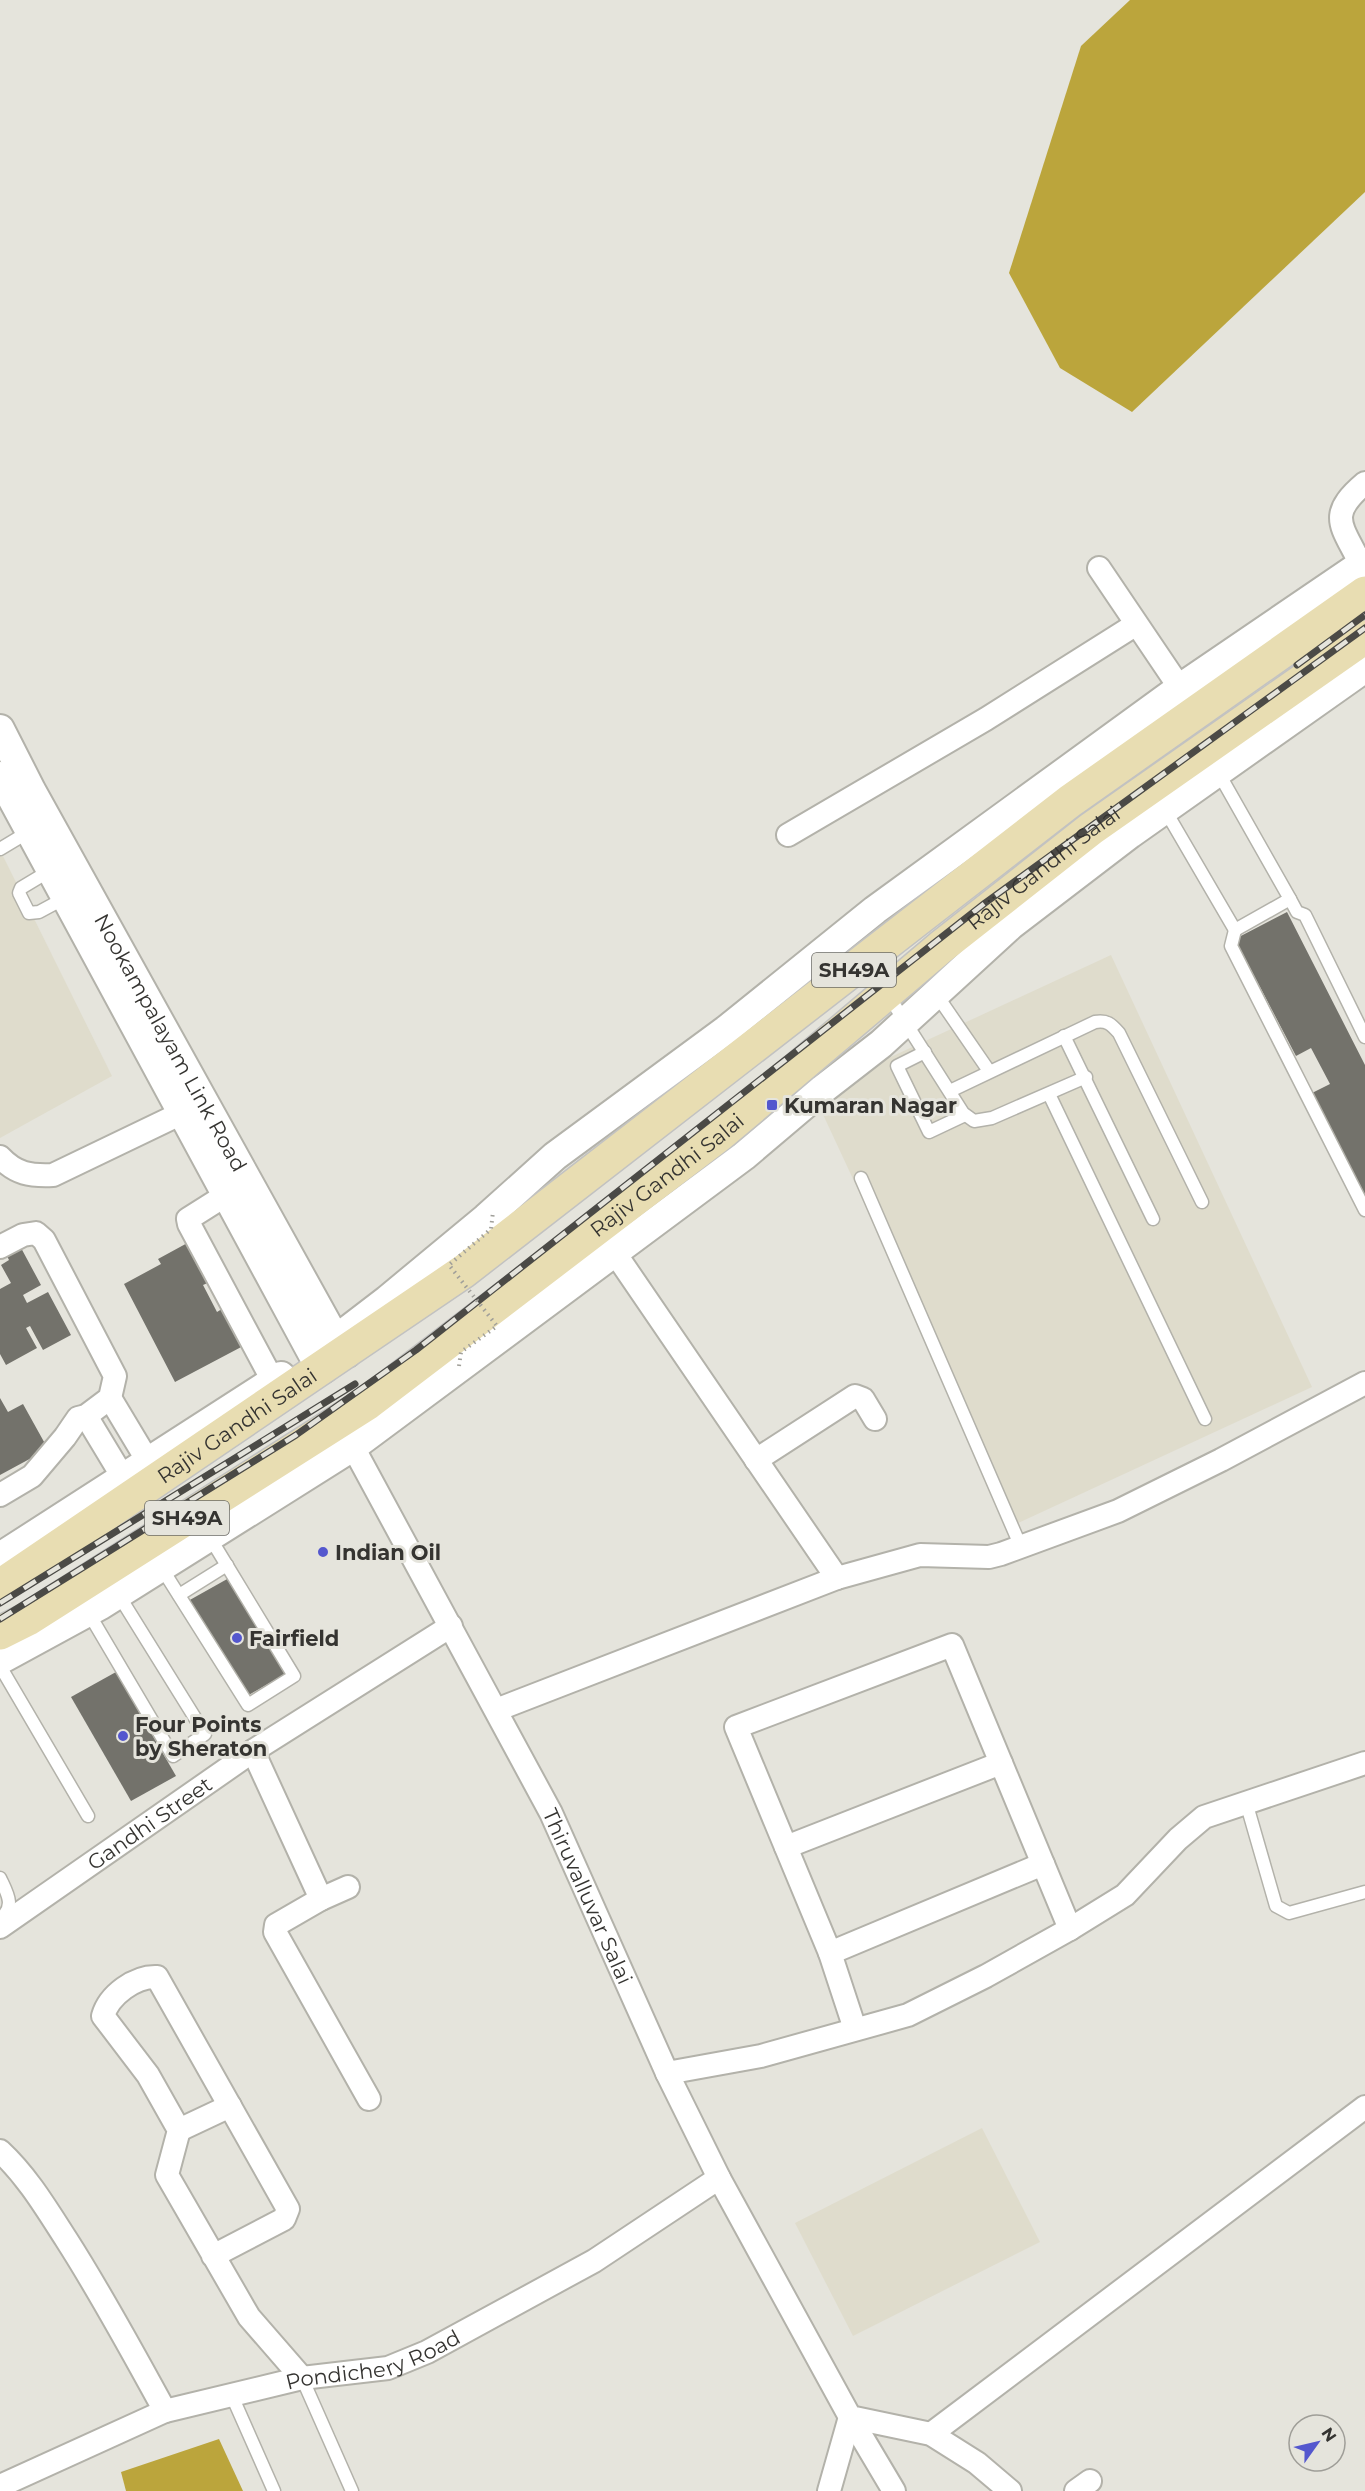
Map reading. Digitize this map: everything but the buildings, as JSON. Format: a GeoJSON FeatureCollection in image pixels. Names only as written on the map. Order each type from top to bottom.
{"type":"FeatureCollection","features":[{"type":"Feature","properties":{"kind":"main road","name":"Rajiv Gandhi Salai"},"geometry":{"type":"LineString","coordinates":[[0,1587],[330,1354],[464,1271],[1364,573]]}},
{"type":"Feature","properties":{"kind":"main road","name":"Rajiv Gandhi Salai"},"geometry":{"type":"LineString","coordinates":[[0,1633],[28,1619],[346,1434],[368,1403],[605,1239],[718,1136],[886,993],[1019,885],[1091,829],[1365,637]]}},
{"type":"Feature","properties":{"kind":"main road"},"geometry":{"type":"LineString","coordinates":[[997,858],[1019,885]]}},
{"type":"Feature","properties":{"kind":"street"},"geometry":{"type":"LineString","coordinates":[[0,1557],[273,1381],[330,1354],[555,1156],[726,1030],[875,910],[1180,688],[1364,573],[1340,522],[1342,506],[1365,483]]}},
{"type":"Feature","properties":{"kind":"street"},"geometry":{"type":"LineString","coordinates":[[1099,568],[1180,688]]}},
{"type":"Feature","properties":{"kind":"street"},"geometry":{"type":"LineString","coordinates":[[789,835],[986,718],[1136,625]]}},
{"type":"Feature","properties":{"kind":"street"},"geometry":{"type":"LineString","coordinates":[[0,1660],[88,1612],[208,1536],[346,1434],[459,1366],[605,1239],[744,1156],[823,1089],[881,1044],[1011,925],[1217,772],[1365,668]]}},
{"type":"Feature","properties":{"kind":"street","name":"Nookampalayam Link Road"},"geometry":{"type":"LineString","coordinates":[[0,729],[330,1354]]}},
{"type":"Feature","properties":{"kind":"street","name":"Nookampalayam Link Road"},"geometry":{"type":"LineString","coordinates":[[0,776],[226,1195],[330,1354]]}},
{"type":"Feature","properties":{"kind":"street"},"geometry":{"type":"LineString","coordinates":[[0,1157],[15,1171],[32,1176],[52,1175],[182,1113]]}},
{"type":"Feature","properties":{"kind":"street"},"geometry":{"type":"LineString","coordinates":[[226,1195],[194,1214],[188,1219],[189,1224],[273,1381]]}},
{"type":"Feature","properties":{"kind":"street"},"geometry":{"type":"LineString","coordinates":[[0,1247],[22,1235],[36,1233],[44,1240],[115,1376],[110,1398],[86,1416],[78,1418],[32,1476],[0,1495]]}},
{"type":"Feature","properties":{"kind":"street"},"geometry":{"type":"LineString","coordinates":[[605,1239],[837,1578]]}},
{"type":"Feature","properties":{"kind":"street"},"geometry":{"type":"LineString","coordinates":[[496,1710],[837,1578],[920,1555],[989,1557],[1118,1511],[1221,1460],[1365,1383]]}},
{"type":"Feature","properties":{"kind":"street"},"geometry":{"type":"LineString","coordinates":[[756,1460],[855,1396],[863,1399],[875,1419]]}},
{"type":"Feature","properties":{"kind":"street"},"geometry":{"type":"LineString","coordinates":[[110,1398],[149,1463]]}},
{"type":"Feature","properties":{"kind":"street"},"geometry":{"type":"LineString","coordinates":[[86,1416],[124,1479]]}},
{"type":"Feature","properties":{"kind":"street","name":"Thiruvalluvar Salai"},"geometry":{"type":"LineString","coordinates":[[346,1434],[551,1813],[668,2073],[719,2178],[850,2417],[894,2491]]}},
{"type":"Feature","properties":{"kind":"street","name":"Gandhi Street"},"geometry":{"type":"LineString","coordinates":[[0,1927],[253,1751],[451,1626]]}},
{"type":"Feature","properties":{"kind":"street"},"geometry":{"type":"LineString","coordinates":[[855,2029],[830,1953],[736,1727],[952,1645],[1070,1929]]}},
{"type":"Feature","properties":{"kind":"street"},"geometry":{"type":"LineString","coordinates":[[253,1751],[321,1899]]}},
{"type":"Feature","properties":{"kind":"street"},"geometry":{"type":"LineString","coordinates":[[786,1847],[1001,1763]]}},
{"type":"Feature","properties":{"kind":"street"},"geometry":{"type":"LineString","coordinates":[[668,2073],[761,2056],[908,2014],[986,1976],[1125,1895],[1178,1839],[1204,1817],[1365,1763]]}},
{"type":"Feature","properties":{"kind":"street"},"geometry":{"type":"LineString","coordinates":[[830,1953],[1043,1864]]}},
{"type":"Feature","properties":{"kind":"street"},"geometry":{"type":"LineString","coordinates":[[348,1887],[321,1899],[276,1925],[275,1932],[369,2099]]}},
{"type":"Feature","properties":{"kind":"street"},"geometry":{"type":"LineString","coordinates":[[213,2256],[284,2219],[288,2209],[157,1977],[144,1976],[107,2004],[103,2016],[148,2075],[179,2130],[167,2175],[213,2256],[249,2316],[302,2378]]}},
{"type":"Feature","properties":{"kind":"street"},"geometry":{"type":"LineString","coordinates":[[179,2130],[230,2106]]}},
{"type":"Feature","properties":{"kind":"street"},"geometry":{"type":"LineString","coordinates":[[931,2434],[1365,2107]]}},
{"type":"Feature","properties":{"kind":"street"},"geometry":{"type":"LineString","coordinates":[[0,2151],[20,2170],[47,2209],[104,2299],[165,2411]]}},
{"type":"Feature","properties":{"kind":"street","name":"Pondichery Road"},"geometry":{"type":"LineString","coordinates":[[0,2486],[165,2411],[302,2378],[388,2368],[427,2352],[594,2261],[719,2178]]}},
{"type":"Feature","properties":{"kind":"street"},"geometry":{"type":"LineString","coordinates":[[829,2491],[850,2417],[931,2434],[977,2463],[1010,2491]]}},
{"type":"Feature","properties":{"kind":"lane"},"geometry":{"type":"LineString","coordinates":[[1217,772],[1297,912],[1305,915],[1365,1037]]}},
{"type":"Feature","properties":{"kind":"lane"},"geometry":{"type":"LineString","coordinates":[[1165,810],[1235,930],[1231,946],[1365,1210]]}},
{"type":"Feature","properties":{"kind":"lane"},"geometry":{"type":"LineString","coordinates":[[0,849],[30,831]]}},
{"type":"Feature","properties":{"kind":"lane"},"geometry":{"type":"LineString","coordinates":[[51,870],[21,888],[19,893],[29,913],[39,912],[65,898]]}},
{"type":"Feature","properties":{"kind":"lane"},"geometry":{"type":"LineString","coordinates":[[1235,930],[1290,899]]}},
{"type":"Feature","properties":{"kind":"lane"},"geometry":{"type":"LineString","coordinates":[[886,993],[965,1115],[974,1121],[981,1121],[1086,1077]]}},
{"type":"Feature","properties":{"kind":"lane"},"geometry":{"type":"LineString","coordinates":[[936,993],[989,1071]]}},
{"type":"Feature","properties":{"kind":"lane"},"geometry":{"type":"LineString","coordinates":[[950,1091],[1095,1022],[1103,1021],[1111,1024],[1119,1033],[1202,1202]]}},
{"type":"Feature","properties":{"kind":"lane"},"geometry":{"type":"LineString","coordinates":[[1064,1036],[1153,1218]]}},
{"type":"Feature","properties":{"kind":"lane"},"geometry":{"type":"LineString","coordinates":[[925,1052],[897,1066],[929,1132],[965,1115]]}},
{"type":"Feature","properties":{"kind":"lane"},"geometry":{"type":"LineString","coordinates":[[1048,1094],[1205,1419]]}},
{"type":"Feature","properties":{"kind":"lane"},"geometry":{"type":"LineString","coordinates":[[861,1178],[1021,1547]]}},
{"type":"Feature","properties":{"kind":"lane"},"geometry":{"type":"LineString","coordinates":[[160,1566],[248,1705],[285,1682],[294,1676],[208,1536]]}},
{"type":"Feature","properties":{"kind":"lane"},"geometry":{"type":"LineString","coordinates":[[179,1595],[227,1565]]}},
{"type":"Feature","properties":{"kind":"lane"},"geometry":{"type":"LineString","coordinates":[[88,1612],[173,1756],[205,1734],[118,1593]]}},
{"type":"Feature","properties":{"kind":"lane"},"geometry":{"type":"LineString","coordinates":[[0,1666],[88,1816]]}},
{"type":"Feature","properties":{"kind":"lane"},"geometry":{"type":"LineString","coordinates":[[1245,1802],[1276,1906],[1282,1911],[1289,1913],[1365,1892]]}},
{"type":"Feature","properties":{"kind":"lane"},"geometry":{"type":"LineString","coordinates":[[0,1878],[9,1897],[10,1905],[0,1919]]}},
{"type":"Feature","properties":{"kind":"lane"},"geometry":{"type":"LineString","coordinates":[[302,2378],[352,2491]]}},
{"type":"Feature","properties":{"kind":"lane"},"geometry":{"type":"LineString","coordinates":[[232,2396],[274,2491]]}},
{"type":"Feature","properties":{"kind":"path"},"geometry":{"type":"LineString","coordinates":[[459,1366],[461,1352],[497,1326],[449,1265],[490,1229],[493,1212]]}},
{"type":"Feature","properties":{"kind":"shaded area"},"geometry":{"type":"Polygon","coordinates":[[[1130,0],[1365,0],[1365,192],[1132,412],[1060,368],[1009,273],[1081,46],[1130,0]]]}},
{"type":"Feature","properties":{"kind":"shaded area"},"geometry":{"type":"Polygon","coordinates":[[[0,850],[112,1076],[0,1138],[0,850]]]}},
{"type":"Feature","properties":{"kind":"shaded area"},"geometry":{"type":"Polygon","coordinates":[[[1111,955],[1312,1387],[1014,1525],[813,1093],[1111,955]]]}},
{"type":"Feature","properties":{"kind":"shaded area"},"geometry":{"type":"Polygon","coordinates":[[[982,2128],[1040,2242],[853,2336],[795,2223],[982,2128]]]}},
{"type":"Feature","properties":{"kind":"shaded area"},"geometry":{"type":"Polygon","coordinates":[[[219,2439],[243,2491],[126,2491],[121,2472],[219,2439]]]}},
{"type":"Feature","properties":{"kind":"railway"},"geometry":{"type":"LineString","coordinates":[[1297,665],[1365,615]]}},
{"type":"Feature","properties":{"kind":"railway"},"geometry":{"type":"LineString","coordinates":[[0,1619],[296,1435],[416,1350],[985,903],[1365,628]]}},
{"type":"Feature","properties":{"kind":"railway"},"geometry":{"type":"LineString","coordinates":[[0,1603],[355,1384]]}},
{"type":"Feature","properties":{"kind":"place","name":"Kumaran Nagar"},"geometry":{"type":"Point","coordinates":[772,1105]}},
{"type":"Feature","properties":{"kind":"place","name":"Indian Oil"},"geometry":{"type":"Point","coordinates":[323,1552]}},
{"type":"Feature","properties":{"kind":"place","name":"Fairfield"},"geometry":{"type":"Point","coordinates":[237,1638]}},
{"type":"Feature","properties":{"kind":"place","name":"Four Points by Sheraton"},"geometry":{"type":"Point","coordinates":[123,1736]}}]}
